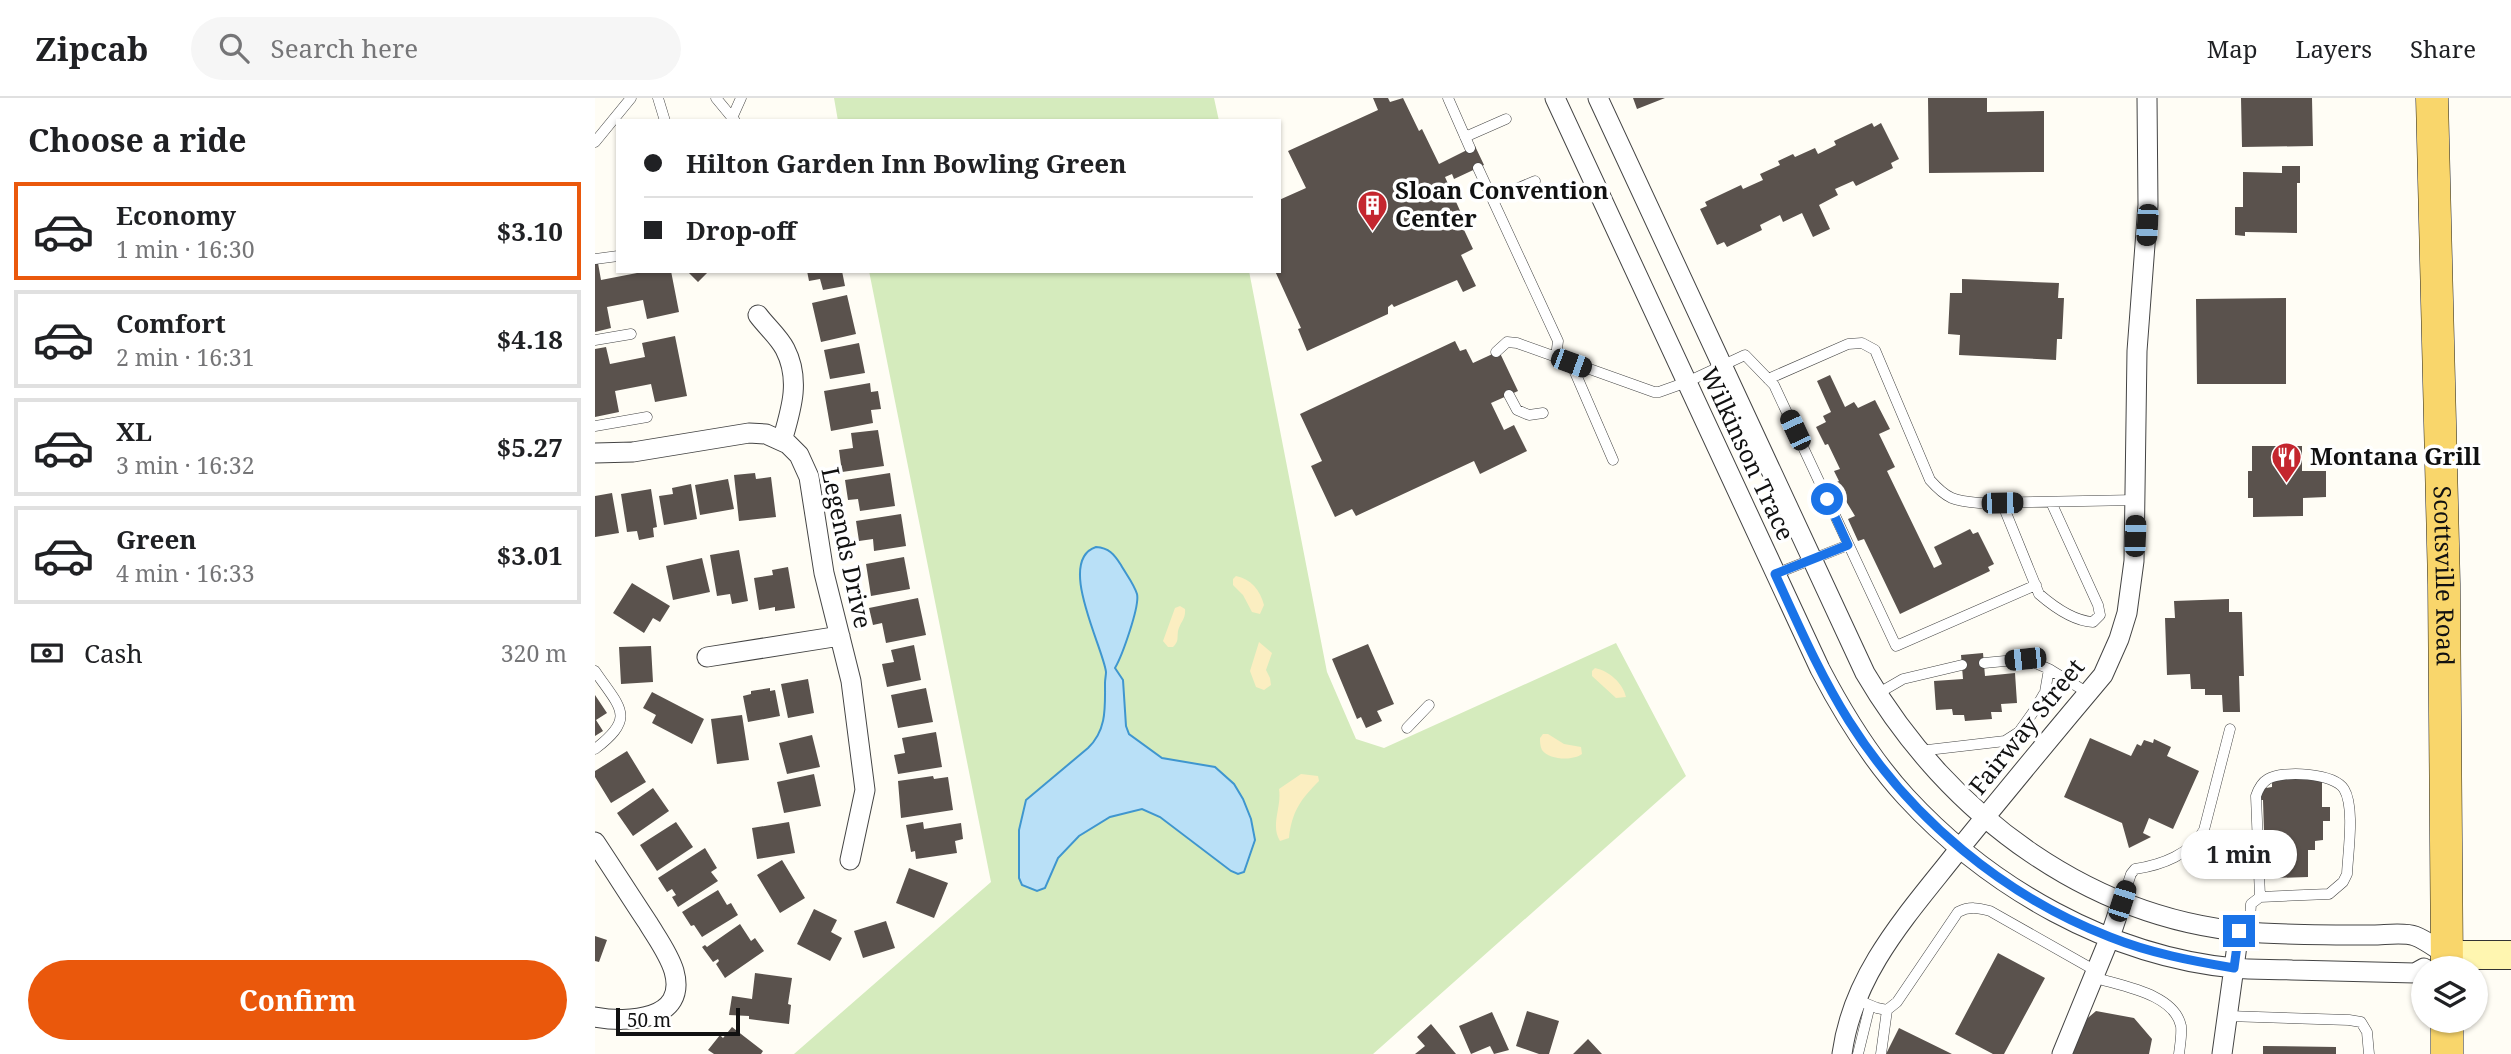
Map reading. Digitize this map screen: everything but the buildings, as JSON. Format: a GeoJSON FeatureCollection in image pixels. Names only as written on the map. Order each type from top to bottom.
{"type":"FeatureCollection","features":[{"type":"Feature","properties":{"kind":"main road","name":"Scottsville Road"},"geometry":{"type":"LineString","coordinates":[[2432,98],[2444,584],[2436,956]]}},
{"type":"Feature","properties":{"kind":"main road"},"geometry":{"type":"LineString","coordinates":[[2447,1033],[2447,1054]]}},
{"type":"Feature","properties":{"kind":"street","name":"Wilkinson Trace"},"geometry":{"type":"LineString","coordinates":[[1555,98],[1824,678],[1866,747],[1905,796],[1960,848],[2028,897],[2110,937],[2168,956],[2234,968],[2411,973]]}},
{"type":"Feature","properties":{"kind":"street","name":"Wilkinson Trace"},"geometry":{"type":"LineString","coordinates":[[1598,98],[1850,643],[1877,694],[1917,751],[1959,796],[2016,844],[2053,867],[2122,901],[2174,918],[2243,932],[2414,935],[2429,956]]}},
{"type":"Feature","properties":{"kind":"street","name":"Fairway Street"},"geometry":{"type":"LineString","coordinates":[[1842,1054],[1849,1018],[1863,1002],[1875,962],[1899,925],[2103,675],[2119,639],[2127,613],[2134,561],[2137,351],[2148,205],[2147,98]]}},
{"type":"Feature","properties":{"kind":"street"},"geometry":{"type":"LineString","coordinates":[[595,453],[632,452],[749,433],[766,434],[782,441],[790,413],[794,373],[785,348],[758,315]]}},
{"type":"Feature","properties":{"kind":"street","name":"Legends Drive"},"geometry":{"type":"LineString","coordinates":[[782,441],[799,455],[809,477],[824,573],[851,681],[865,790],[850,860]]}},
{"type":"Feature","properties":{"kind":"street"},"geometry":{"type":"LineString","coordinates":[[707,657],[840,636]]}},
{"type":"Feature","properties":{"kind":"street"},"geometry":{"type":"LineString","coordinates":[[595,842],[662,946],[674,970],[675,984],[669,1003],[654,1015],[622,1020],[595,1017]]}},
{"type":"Feature","properties":{"kind":"street"},"geometry":{"type":"LineString","coordinates":[[2062,1054],[2122,901]]}},
{"type":"Feature","properties":{"kind":"street"},"geometry":{"type":"LineString","coordinates":[[2222,1054],[2234,968],[2243,932]]}},
{"type":"Feature","properties":{"kind":"street"},"geometry":{"type":"LineString","coordinates":[[2488,958],[2511,955]]}},
{"type":"Feature","properties":{"kind":"lane"},"geometry":{"type":"LineString","coordinates":[[595,142],[631,98]]}},
{"type":"Feature","properties":{"kind":"lane"},"geometry":{"type":"LineString","coordinates":[[658,98],[663,119]]}},
{"type":"Feature","properties":{"kind":"lane"},"geometry":{"type":"LineString","coordinates":[[716,98],[733,119]]}},
{"type":"Feature","properties":{"kind":"lane"},"geometry":{"type":"LineString","coordinates":[[733,119],[741,98]]}},
{"type":"Feature","properties":{"kind":"lane"},"geometry":{"type":"LineString","coordinates":[[1448,98],[1470,148]]}},
{"type":"Feature","properties":{"kind":"lane"},"geometry":{"type":"LineString","coordinates":[[1465,137],[1506,119]]}},
{"type":"Feature","properties":{"kind":"lane"},"geometry":{"type":"LineString","coordinates":[[1478,167],[1557,341],[1556,357]]}},
{"type":"Feature","properties":{"kind":"lane"},"geometry":{"type":"LineString","coordinates":[[1493,199],[1535,181]]}},
{"type":"Feature","properties":{"kind":"lane"},"geometry":{"type":"LineString","coordinates":[[595,259],[616,256]]}},
{"type":"Feature","properties":{"kind":"lane"},"geometry":{"type":"LineString","coordinates":[[595,340],[631,334]]}},
{"type":"Feature","properties":{"kind":"lane"},"geometry":{"type":"LineString","coordinates":[[1496,352],[1507,342],[1517,343],[1654,392],[1687,382],[1745,355],[1774,385],[1896,646],[2036,585]]}},
{"type":"Feature","properties":{"kind":"lane"},"geometry":{"type":"LineString","coordinates":[[1768,379],[1848,344],[1862,343],[1875,351],[1930,480],[1943,495],[1957,501],[2002,503],[2136,500]]}},
{"type":"Feature","properties":{"kind":"lane"},"geometry":{"type":"LineString","coordinates":[[1571,363],[1613,460]]}},
{"type":"Feature","properties":{"kind":"lane"},"geometry":{"type":"LineString","coordinates":[[1509,395],[1517,410],[1523,413],[1543,413]]}},
{"type":"Feature","properties":{"kind":"lane"},"geometry":{"type":"LineString","coordinates":[[595,426],[647,417]]}},
{"type":"Feature","properties":{"kind":"lane"},"geometry":{"type":"LineString","coordinates":[[2002,503],[2039,594],[2051,605],[2082,622],[2093,622],[2100,615],[2098,605],[2051,502]]}},
{"type":"Feature","properties":{"kind":"lane"},"geometry":{"type":"LineString","coordinates":[[1775,574],[1848,545]]}},
{"type":"Feature","properties":{"kind":"lane"},"geometry":{"type":"LineString","coordinates":[[1984,663],[2025,659],[2049,669],[2088,693]]}},
{"type":"Feature","properties":{"kind":"lane"},"geometry":{"type":"LineString","coordinates":[[1877,694],[1903,679],[1962,666]]}},
{"type":"Feature","properties":{"kind":"lane"},"geometry":{"type":"LineString","coordinates":[[1917,751],[2005,741],[2019,732],[2034,711],[2045,692],[2049,669]]}},
{"type":"Feature","properties":{"kind":"lane"},"geometry":{"type":"LineString","coordinates":[[595,671],[619,706],[621,721],[615,733],[595,748]]}},
{"type":"Feature","properties":{"kind":"lane"},"geometry":{"type":"LineString","coordinates":[[1407,728],[1429,705]]}},
{"type":"Feature","properties":{"kind":"lane"},"geometry":{"type":"LineString","coordinates":[[2122,901],[2135,869],[2185,852],[2197,842],[2204,830],[2230,729]]}},
{"type":"Feature","properties":{"kind":"lane"},"geometry":{"type":"LineString","coordinates":[[2243,932],[2251,904],[2260,897],[2329,894],[2338,888],[2347,874],[2350,806],[2343,786],[2334,779],[2319,776],[2277,776],[2267,779],[2259,788],[2256,796],[2260,897]]}},
{"type":"Feature","properties":{"kind":"lane"},"geometry":{"type":"LineString","coordinates":[[1881,1054],[1887,1010],[1897,1002],[1958,912],[1975,907],[1990,911],[2095,974],[2164,1002],[2176,1014],[2180,1025],[2179,1054]]}},
{"type":"Feature","properties":{"kind":"lane"},"geometry":{"type":"LineString","coordinates":[[1858,1054],[1863,1002],[1887,1010]]}},
{"type":"Feature","properties":{"kind":"lane"},"geometry":{"type":"LineString","coordinates":[[2227,1016],[2361,1022],[2367,1032],[2369,1054]]}},
{"type":"Feature","properties":{"kind":"green space"},"geometry":{"type":"Polygon","coordinates":[[[834,98],[1214,98],[1219,119],[838,119],[834,98]]]}},
{"type":"Feature","properties":{"kind":"green space"},"geometry":{"type":"Polygon","coordinates":[[[869,273],[1249,273],[1327,672],[1356,739],[1384,748],[1616,643],[1686,776],[1373,1054],[794,1054],[991,882],[869,273]]]}},
{"type":"Feature","properties":{"kind":"sand"},"geometry":{"type":"Polygon","coordinates":[[[1236,576],[1246,580],[1257,590],[1264,605],[1260,614],[1252,612],[1243,595],[1233,585],[1236,576]]]}},
{"type":"Feature","properties":{"kind":"sand"},"geometry":{"type":"Polygon","coordinates":[[[1180,606],[1185,609],[1185,615],[1176,643],[1173,647],[1168,647],[1163,641],[1175,608],[1180,606]]]}},
{"type":"Feature","properties":{"kind":"sand"},"geometry":{"type":"Polygon","coordinates":[[[1259,642],[1272,653],[1266,670],[1271,685],[1264,690],[1256,687],[1250,671],[1259,642]]]}},
{"type":"Feature","properties":{"kind":"sand"},"geometry":{"type":"Polygon","coordinates":[[[1595,668],[1615,678],[1626,697],[1616,698],[1592,676],[1595,668]]]}},
{"type":"Feature","properties":{"kind":"sand"},"geometry":{"type":"Polygon","coordinates":[[[1543,734],[1548,734],[1564,744],[1581,747],[1582,754],[1567,758],[1550,756],[1541,747],[1540,738],[1543,734]]]}},
{"type":"Feature","properties":{"kind":"sand"},"geometry":{"type":"Polygon","coordinates":[[[1301,774],[1318,776],[1319,781],[1298,806],[1289,838],[1280,841],[1276,829],[1279,789],[1301,774]]]}},
{"type":"Feature","properties":{"kind":"water"},"geometry":{"type":"Polygon","coordinates":[[[1096,547],[1108,550],[1113,555],[1137,594],[1133,620],[1115,668],[1123,680],[1129,734],[1162,758],[1215,767],[1234,784],[1251,819],[1255,840],[1244,872],[1238,874],[1231,871],[1160,817],[1142,809],[1110,817],[1079,836],[1058,858],[1045,888],[1037,891],[1022,885],[1019,878],[1019,830],[1026,800],[1088,748],[1099,734],[1104,718],[1106,672],[1085,605],[1080,569],[1085,555],[1096,547]]]}},
{"type":"Feature","properties":{"kind":"place","name":"Sloan Convention Center"},"geometry":{"type":"Point","coordinates":[1372,232]}},
{"type":"Feature","properties":{"kind":"place","name":"Montana Grill"},"geometry":{"type":"Point","coordinates":[2287,484]}},
{"type":"Feature","properties":{"kind":"route"},"geometry":{"type":"LineString","coordinates":[[1827,499],[1848,545],[1775,574],[1820,669],[1849,722],[1905,796],[1960,848],[2001,880],[2055,912],[2110,937],[2168,956],[2234,968],[2239,931]]}}]}
